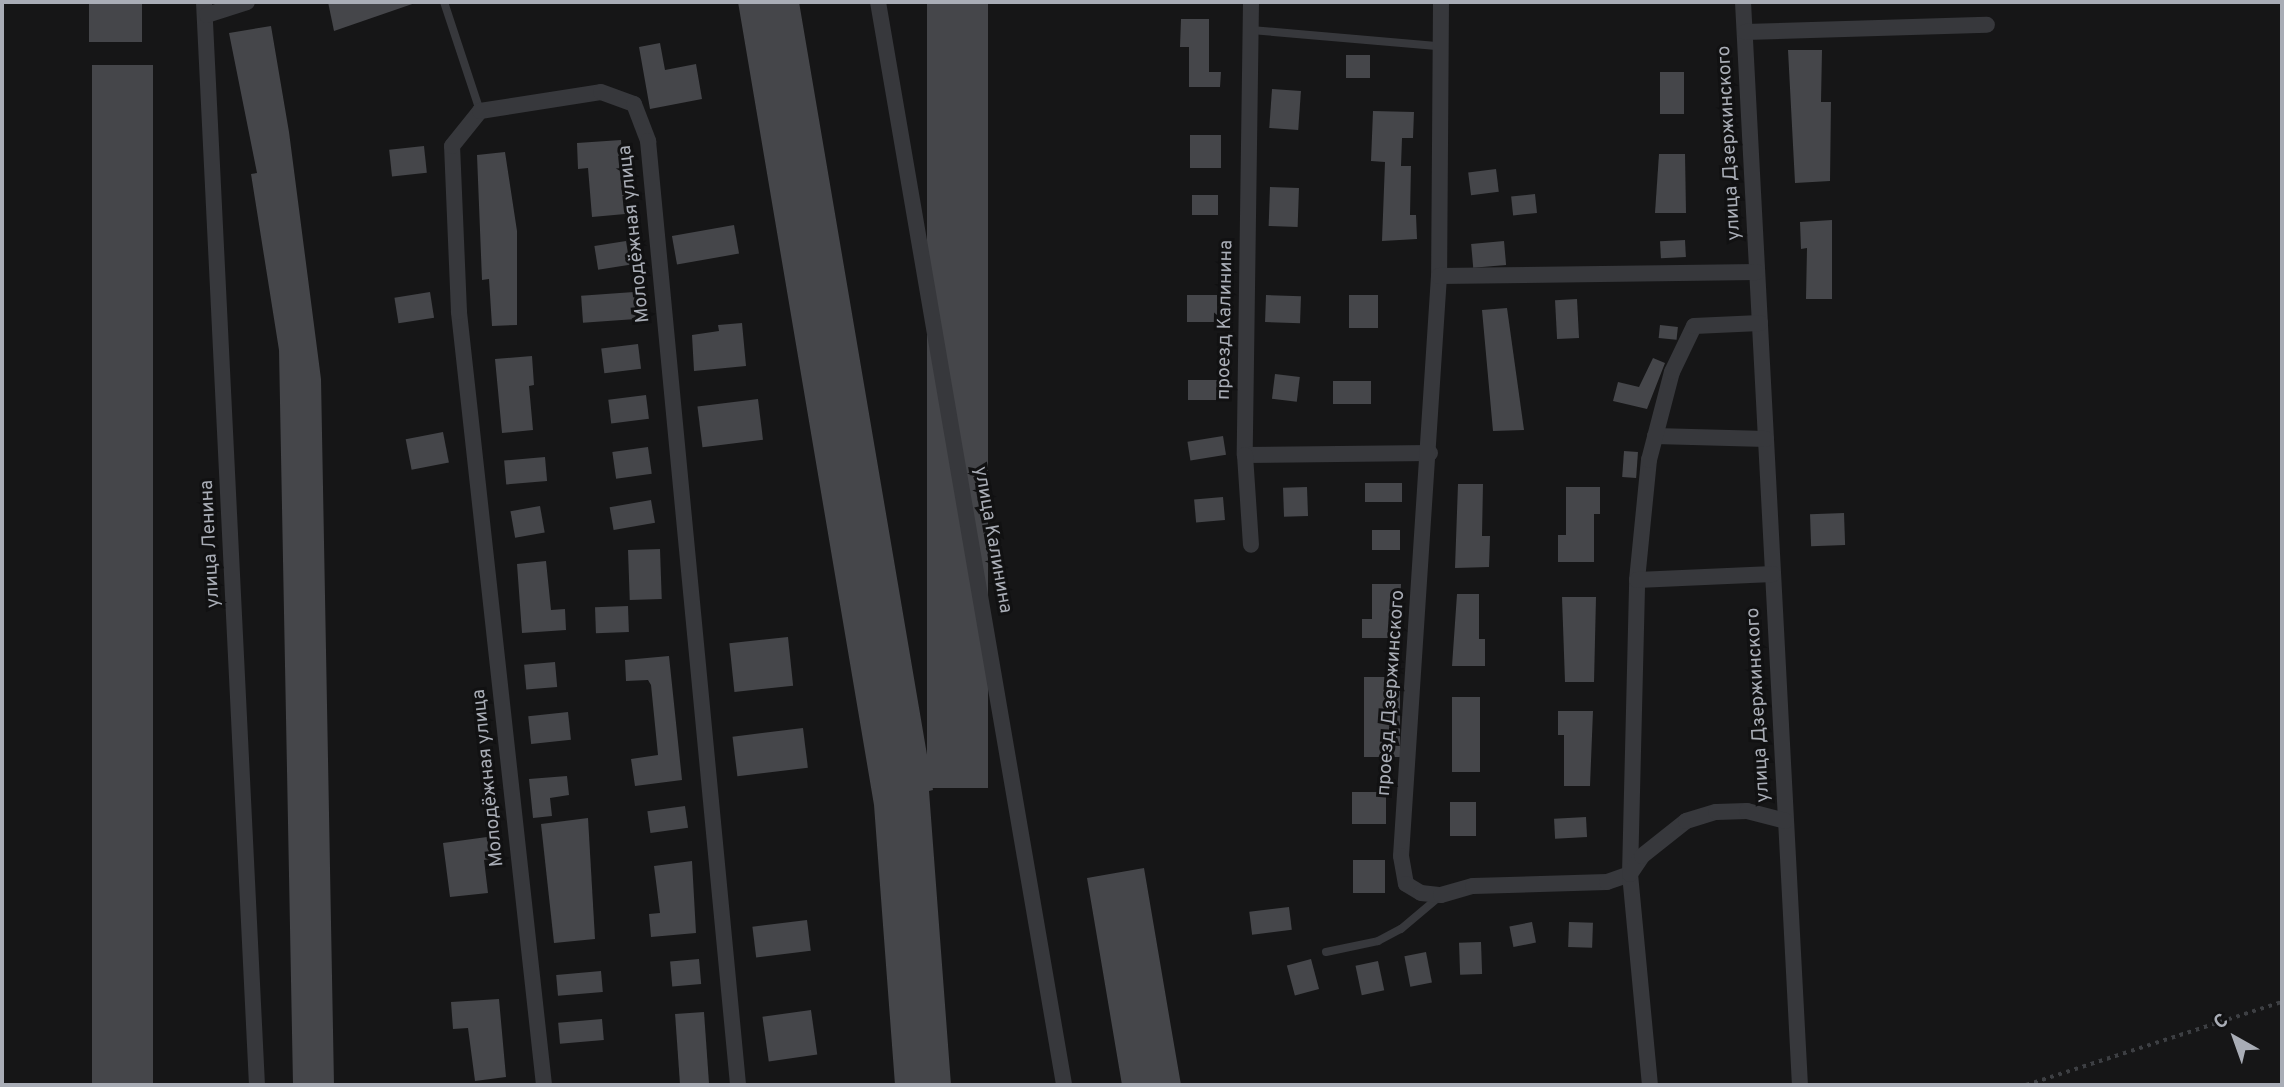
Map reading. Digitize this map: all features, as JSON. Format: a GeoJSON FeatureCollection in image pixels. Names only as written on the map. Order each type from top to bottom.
{"type":"FeatureCollection","features":[{"type":"Feature","properties":{"kind":"street"},"geometry":{"type":"LineString","coordinates":[[206,8],[247,2]]}},
{"type":"Feature","properties":{"kind":"street","name":"улица Калинина"},"geometry":{"type":"LineString","coordinates":[[878,2],[1064,1085]]}},
{"type":"Feature","properties":{"kind":"street","name":"проезд Калинина"},"geometry":{"type":"LineString","coordinates":[[1251,2],[1245,455],[1251,545]]}},
{"type":"Feature","properties":{"kind":"street","name":"проезд Дзержинского"},"geometry":{"type":"LineString","coordinates":[[1441,2],[1439,276],[1430,453],[1401,856],[1406,884],[1421,893],[1441,895]]}},
{"type":"Feature","properties":{"kind":"street","name":"улица Дзержинского"},"geometry":{"type":"LineString","coordinates":[[1743,2],[1800,1085]]}},
{"type":"Feature","properties":{"kind":"street","name":"улица Ленина"},"geometry":{"type":"LineString","coordinates":[[206,8],[257,1085]]}},
{"type":"Feature","properties":{"kind":"street"},"geometry":{"type":"LineString","coordinates":[[1745,32],[1986,25]]}},
{"type":"Feature","properties":{"kind":"street","name":"Молодёжная улица"},"geometry":{"type":"LineString","coordinates":[[544,1085],[459,312],[452,146],[480,111],[601,92],[634,104],[648,141],[738,1085]]}},
{"type":"Feature","properties":{"kind":"street"},"geometry":{"type":"LineString","coordinates":[[1439,276],[1757,272]]}},
{"type":"Feature","properties":{"kind":"street"},"geometry":{"type":"LineString","coordinates":[[1650,1085],[1630,874],[1637,580],[1655,436],[1672,372],[1695,326],[1760,323]]}},
{"type":"Feature","properties":{"kind":"street"},"geometry":{"type":"LineString","coordinates":[[1655,436],[1766,439]]}},
{"type":"Feature","properties":{"kind":"street"},"geometry":{"type":"LineString","coordinates":[[1245,455],[1430,453]]}},
{"type":"Feature","properties":{"kind":"street"},"geometry":{"type":"LineString","coordinates":[[1637,580],[1773,574]]}},
{"type":"Feature","properties":{"kind":"street"},"geometry":{"type":"LineString","coordinates":[[1441,895],[1473,886],[1607,882],[1630,874],[1642,856],[1686,821],[1716,812],[1747,811],[1786,821]]}},
{"type":"Feature","properties":{"kind":"lane"},"geometry":{"type":"LineString","coordinates":[[444,2],[480,111]]}},
{"type":"Feature","properties":{"kind":"lane"},"geometry":{"type":"LineString","coordinates":[[1251,30],[1440,46]]}},
{"type":"Feature","properties":{"kind":"lane"},"geometry":{"type":"LineString","coordinates":[[1326,952],[1378,941],[1401,929],[1441,895]]}},
{"type":"Feature","properties":{"kind":"path"},"geometry":{"type":"LineString","coordinates":[[2026,1085],[2282,1002]]}},
{"type":"Feature","properties":{"kind":"building"},"geometry":{"type":"Polygon","coordinates":[[[89,2],[142,2],[142,42],[89,42],[89,2]]]}},
{"type":"Feature","properties":{"kind":"building"},"geometry":{"type":"Polygon","coordinates":[[[328,2],[418,2],[334,31],[328,2]]]}},
{"type":"Feature","properties":{"kind":"building"},"geometry":{"type":"Polygon","coordinates":[[[738,2],[799,2],[933,790],[929,791],[951,1085],[895,1085],[874,805],[738,2]]]}},
{"type":"Feature","properties":{"kind":"building"},"geometry":{"type":"Polygon","coordinates":[[[927,2],[988,2],[988,788],[927,788],[927,2]]]}},
{"type":"Feature","properties":{"kind":"building"},"geometry":{"type":"Polygon","coordinates":[[[1181,19],[1209,19],[1209,72],[1221,72],[1220,87],[1189,87],[1189,47],[1180,47],[1181,19]]]}},
{"type":"Feature","properties":{"kind":"building"},"geometry":{"type":"Polygon","coordinates":[[[271,26],[289,132],[321,379],[334,1085],[293,1085],[279,350],[251,174],[257,173],[229,33],[271,26]]]}},
{"type":"Feature","properties":{"kind":"building"},"geometry":{"type":"Polygon","coordinates":[[[660,43],[665,70],[696,64],[702,99],[650,109],[639,47],[660,43]]]}},
{"type":"Feature","properties":{"kind":"building"},"geometry":{"type":"Polygon","coordinates":[[[1788,50],[1822,50],[1821,102],[1831,102],[1830,181],[1795,183],[1788,50]]]}},
{"type":"Feature","properties":{"kind":"building"},"geometry":{"type":"Polygon","coordinates":[[[1346,55],[1370,55],[1370,78],[1346,78],[1346,55]]]}},
{"type":"Feature","properties":{"kind":"building"},"geometry":{"type":"Polygon","coordinates":[[[92,65],[153,65],[153,1085],[92,1085],[92,65]]]}},
{"type":"Feature","properties":{"kind":"building"},"geometry":{"type":"Polygon","coordinates":[[[1660,72],[1684,72],[1684,114],[1660,114],[1660,72]]]}},
{"type":"Feature","properties":{"kind":"building"},"geometry":{"type":"Polygon","coordinates":[[[1272,89],[1301,91],[1298,130],[1269,128],[1272,89]]]}},
{"type":"Feature","properties":{"kind":"building"},"geometry":{"type":"Polygon","coordinates":[[[1373,111],[1414,112],[1413,138],[1402,138],[1401,166],[1411,166],[1410,215],[1416,215],[1417,239],[1382,241],[1385,162],[1371,161],[1373,111]]]}},
{"type":"Feature","properties":{"kind":"building"},"geometry":{"type":"Polygon","coordinates":[[[1190,135],[1221,135],[1221,168],[1190,168],[1190,135]]]}},
{"type":"Feature","properties":{"kind":"building"},"geometry":{"type":"Polygon","coordinates":[[[621,140],[625,214],[592,217],[588,168],[578,169],[577,143],[621,140]]]}},
{"type":"Feature","properties":{"kind":"building"},"geometry":{"type":"Polygon","coordinates":[[[424,146],[427,173],[392,177],[389,150],[424,146]]]}},
{"type":"Feature","properties":{"kind":"building"},"geometry":{"type":"Polygon","coordinates":[[[505,152],[517,231],[517,325],[492,326],[489,279],[482,280],[477,155],[505,152]]]}},
{"type":"Feature","properties":{"kind":"building"},"geometry":{"type":"Polygon","coordinates":[[[1659,154],[1685,154],[1686,213],[1655,213],[1659,154]]]}},
{"type":"Feature","properties":{"kind":"building"},"geometry":{"type":"Polygon","coordinates":[[[1496,169],[1499,192],[1471,195],[1468,172],[1496,169]]]}},
{"type":"Feature","properties":{"kind":"building"},"geometry":{"type":"Polygon","coordinates":[[[1270,187],[1299,188],[1298,227],[1269,226],[1270,187]]]}},
{"type":"Feature","properties":{"kind":"building"},"geometry":{"type":"Polygon","coordinates":[[[1535,194],[1537,213],[1513,215],[1511,197],[1535,194]]]}},
{"type":"Feature","properties":{"kind":"building"},"geometry":{"type":"Polygon","coordinates":[[[1192,195],[1218,195],[1218,215],[1192,215],[1192,195]]]}},
{"type":"Feature","properties":{"kind":"building"},"geometry":{"type":"Polygon","coordinates":[[[1832,220],[1832,299],[1806,299],[1807,248],[1801,249],[1800,222],[1832,220]]]}},
{"type":"Feature","properties":{"kind":"building"},"geometry":{"type":"Polygon","coordinates":[[[734,225],[739,254],[677,264],[672,236],[734,225]]]}},
{"type":"Feature","properties":{"kind":"building"},"geometry":{"type":"Polygon","coordinates":[[[1685,240],[1686,257],[1661,258],[1660,241],[1685,240]]]}},
{"type":"Feature","properties":{"kind":"building"},"geometry":{"type":"Polygon","coordinates":[[[626,241],[630,265],[598,270],[594,246],[626,241]]]}},
{"type":"Feature","properties":{"kind":"building"},"geometry":{"type":"Polygon","coordinates":[[[1504,241],[1506,265],[1473,268],[1471,244],[1504,241]]]}},
{"type":"Feature","properties":{"kind":"building"},"geometry":{"type":"Polygon","coordinates":[[[430,292],[434,318],[399,323],[394,298],[430,292]]]}},
{"type":"Feature","properties":{"kind":"building"},"geometry":{"type":"Polygon","coordinates":[[[634,292],[636,319],[583,323],[581,296],[634,292]]]}},
{"type":"Feature","properties":{"kind":"building"},"geometry":{"type":"Polygon","coordinates":[[[1187,295],[1217,295],[1217,322],[1187,322],[1187,295]]]}},
{"type":"Feature","properties":{"kind":"building"},"geometry":{"type":"Polygon","coordinates":[[[1266,295],[1301,296],[1300,323],[1265,322],[1266,295]]]}},
{"type":"Feature","properties":{"kind":"building"},"geometry":{"type":"Polygon","coordinates":[[[1349,295],[1378,295],[1378,328],[1349,328],[1349,295]]]}},
{"type":"Feature","properties":{"kind":"building"},"geometry":{"type":"Polygon","coordinates":[[[1577,299],[1579,338],[1557,339],[1555,300],[1577,299]]]}},
{"type":"Feature","properties":{"kind":"building"},"geometry":{"type":"Polygon","coordinates":[[[1507,308],[1524,430],[1493,431],[1482,310],[1507,308]]]}},
{"type":"Feature","properties":{"kind":"building"},"geometry":{"type":"Polygon","coordinates":[[[742,323],[746,366],[694,371],[692,335],[719,331],[718,325],[742,323]]]}},
{"type":"Feature","properties":{"kind":"building"},"geometry":{"type":"Polygon","coordinates":[[[1660,325],[1678,327],[1677,340],[1659,338],[1660,325]]]}},
{"type":"Feature","properties":{"kind":"building"},"geometry":{"type":"Polygon","coordinates":[[[638,344],[641,369],[604,373],[601,349],[638,344]]]}},
{"type":"Feature","properties":{"kind":"building"},"geometry":{"type":"Polygon","coordinates":[[[532,356],[534,385],[529,386],[533,430],[502,433],[495,359],[532,356]]]}},
{"type":"Feature","properties":{"kind":"building"},"geometry":{"type":"Polygon","coordinates":[[[1653,358],[1665,363],[1647,409],[1613,401],[1618,382],[1639,387],[1653,358]]]}},
{"type":"Feature","properties":{"kind":"building"},"geometry":{"type":"Polygon","coordinates":[[[1275,374],[1300,377],[1297,402],[1272,399],[1275,374]]]}},
{"type":"Feature","properties":{"kind":"building"},"geometry":{"type":"Polygon","coordinates":[[[1188,380],[1221,380],[1221,400],[1188,400],[1188,380]]]}},
{"type":"Feature","properties":{"kind":"building"},"geometry":{"type":"Polygon","coordinates":[[[1333,381],[1371,381],[1371,404],[1333,404],[1333,381]]]}},
{"type":"Feature","properties":{"kind":"building"},"geometry":{"type":"Polygon","coordinates":[[[646,395],[649,419],[611,423],[608,400],[646,395]]]}},
{"type":"Feature","properties":{"kind":"building"},"geometry":{"type":"Polygon","coordinates":[[[758,399],[763,440],[702,447],[697,406],[758,399]]]}},
{"type":"Feature","properties":{"kind":"building"},"geometry":{"type":"Polygon","coordinates":[[[443,432],[449,462],[412,470],[406,439],[443,432]]]}},
{"type":"Feature","properties":{"kind":"building"},"geometry":{"type":"Polygon","coordinates":[[[1223,436],[1226,455],[1190,460],[1187,442],[1223,436]]]}},
{"type":"Feature","properties":{"kind":"building"},"geometry":{"type":"Polygon","coordinates":[[[648,447],[652,474],[616,479],[612,452],[648,447]]]}},
{"type":"Feature","properties":{"kind":"building"},"geometry":{"type":"Polygon","coordinates":[[[1624,451],[1638,452],[1636,478],[1622,477],[1624,451]]]}},
{"type":"Feature","properties":{"kind":"building"},"geometry":{"type":"Polygon","coordinates":[[[545,457],[547,481],[506,484],[504,461],[545,457]]]}},
{"type":"Feature","properties":{"kind":"building"},"geometry":{"type":"Polygon","coordinates":[[[1365,483],[1402,483],[1402,502],[1365,502],[1365,483]]]}},
{"type":"Feature","properties":{"kind":"building"},"geometry":{"type":"Polygon","coordinates":[[[1458,484],[1483,484],[1482,536],[1490,536],[1489,567],[1455,568],[1458,484]]]}},
{"type":"Feature","properties":{"kind":"building"},"geometry":{"type":"Polygon","coordinates":[[[1307,487],[1308,516],[1284,517],[1283,488],[1307,487]]]}},
{"type":"Feature","properties":{"kind":"building"},"geometry":{"type":"Polygon","coordinates":[[[1566,487],[1600,487],[1600,514],[1594,514],[1594,562],[1558,562],[1558,535],[1566,535],[1566,487]]]}},
{"type":"Feature","properties":{"kind":"building"},"geometry":{"type":"Polygon","coordinates":[[[1223,497],[1225,520],[1196,522],[1194,500],[1223,497]]]}},
{"type":"Feature","properties":{"kind":"building"},"geometry":{"type":"Polygon","coordinates":[[[651,500],[655,523],[614,530],[610,507],[651,500]]]}},
{"type":"Feature","properties":{"kind":"building"},"geometry":{"type":"Polygon","coordinates":[[[540,506],[545,533],[515,538],[510,511],[540,506]]]}},
{"type":"Feature","properties":{"kind":"building"},"geometry":{"type":"Polygon","coordinates":[[[1844,513],[1845,545],[1811,546],[1810,514],[1844,513]]]}},
{"type":"Feature","properties":{"kind":"building"},"geometry":{"type":"Polygon","coordinates":[[[1372,530],[1400,530],[1400,550],[1372,550],[1372,530]]]}},
{"type":"Feature","properties":{"kind":"building"},"geometry":{"type":"Polygon","coordinates":[[[660,549],[662,599],[630,600],[628,550],[660,549]]]}},
{"type":"Feature","properties":{"kind":"building"},"geometry":{"type":"Polygon","coordinates":[[[546,561],[551,610],[565,609],[566,630],[522,633],[517,564],[546,561]]]}},
{"type":"Feature","properties":{"kind":"building"},"geometry":{"type":"Polygon","coordinates":[[[1372,584],[1401,584],[1399,638],[1362,638],[1362,619],[1372,619],[1372,584]]]}},
{"type":"Feature","properties":{"kind":"building"},"geometry":{"type":"Polygon","coordinates":[[[1457,594],[1479,594],[1479,639],[1485,639],[1485,666],[1452,666],[1457,594]]]}},
{"type":"Feature","properties":{"kind":"building"},"geometry":{"type":"Polygon","coordinates":[[[1562,597],[1596,597],[1594,682],[1565,682],[1562,597]]]}},
{"type":"Feature","properties":{"kind":"building"},"geometry":{"type":"Polygon","coordinates":[[[628,606],[629,632],[596,633],[595,607],[628,606]]]}},
{"type":"Feature","properties":{"kind":"building"},"geometry":{"type":"Polygon","coordinates":[[[788,637],[793,686],[734,692],[729,643],[788,637]]]}},
{"type":"Feature","properties":{"kind":"building"},"geometry":{"type":"Polygon","coordinates":[[[669,656],[682,780],[635,786],[631,759],[658,755],[651,685],[648,680],[626,681],[625,660],[669,656]]]}},
{"type":"Feature","properties":{"kind":"building"},"geometry":{"type":"Polygon","coordinates":[[[555,662],[557,687],[526,690],[524,665],[555,662]]]}},
{"type":"Feature","properties":{"kind":"building"},"geometry":{"type":"Polygon","coordinates":[[[1364,677],[1400,677],[1400,757],[1364,757],[1364,677]]]}},
{"type":"Feature","properties":{"kind":"building"},"geometry":{"type":"Polygon","coordinates":[[[1452,697],[1480,697],[1480,772],[1452,772],[1452,697]]]}},
{"type":"Feature","properties":{"kind":"building"},"geometry":{"type":"Polygon","coordinates":[[[1558,711],[1593,711],[1590,786],[1564,786],[1564,735],[1558,735],[1558,711]]]}},
{"type":"Feature","properties":{"kind":"building"},"geometry":{"type":"Polygon","coordinates":[[[568,712],[571,740],[531,744],[528,716],[568,712]]]}},
{"type":"Feature","properties":{"kind":"building"},"geometry":{"type":"Polygon","coordinates":[[[803,728],[808,768],[737,776],[733,737],[803,728]]]}},
{"type":"Feature","properties":{"kind":"building"},"geometry":{"type":"Polygon","coordinates":[[[567,776],[569,795],[550,798],[552,816],[533,818],[529,779],[567,776]]]}},
{"type":"Feature","properties":{"kind":"building"},"geometry":{"type":"Polygon","coordinates":[[[1352,792],[1386,792],[1386,824],[1352,824],[1352,792]]]}},
{"type":"Feature","properties":{"kind":"building"},"geometry":{"type":"Polygon","coordinates":[[[1450,802],[1476,802],[1476,836],[1450,836],[1450,802]]]}},
{"type":"Feature","properties":{"kind":"building"},"geometry":{"type":"Polygon","coordinates":[[[685,806],[688,828],[650,833],[647,811],[685,806]]]}},
{"type":"Feature","properties":{"kind":"building"},"geometry":{"type":"Polygon","coordinates":[[[1586,817],[1587,837],[1555,839],[1554,819],[1586,817]]]}},
{"type":"Feature","properties":{"kind":"building"},"geometry":{"type":"Polygon","coordinates":[[[588,818],[595,939],[554,943],[541,824],[588,818]]]}},
{"type":"Feature","properties":{"kind":"building"},"geometry":{"type":"Polygon","coordinates":[[[487,837],[490,859],[484,860],[488,893],[450,897],[443,843],[487,837]]]}},
{"type":"Feature","properties":{"kind":"building"},"geometry":{"type":"Polygon","coordinates":[[[1353,860],[1385,860],[1385,893],[1353,893],[1353,860]]]}},
{"type":"Feature","properties":{"kind":"building"},"geometry":{"type":"Polygon","coordinates":[[[692,861],[696,933],[651,937],[649,914],[660,913],[654,866],[692,861]]]}},
{"type":"Feature","properties":{"kind":"building"},"geometry":{"type":"Polygon","coordinates":[[[1144,868],[1181,1085],[1122,1085],[1087,878],[1144,868]]]}},
{"type":"Feature","properties":{"kind":"building"},"geometry":{"type":"Polygon","coordinates":[[[1289,907],[1292,930],[1252,935],[1249,912],[1289,907]]]}},
{"type":"Feature","properties":{"kind":"building"},"geometry":{"type":"Polygon","coordinates":[[[807,920],[811,951],[756,957],[752,927],[807,920]]]}},
{"type":"Feature","properties":{"kind":"building"},"geometry":{"type":"Polygon","coordinates":[[[1532,922],[1536,943],[1513,947],[1509,926],[1532,922]]]}},
{"type":"Feature","properties":{"kind":"building"},"geometry":{"type":"Polygon","coordinates":[[[1569,922],[1593,923],[1592,948],[1568,947],[1569,922]]]}},
{"type":"Feature","properties":{"kind":"building"},"geometry":{"type":"Polygon","coordinates":[[[1481,942],[1482,974],[1460,975],[1459,943],[1481,942]]]}},
{"type":"Feature","properties":{"kind":"building"},"geometry":{"type":"Polygon","coordinates":[[[1426,952],[1432,982],[1410,987],[1404,956],[1426,952]]]}},
{"type":"Feature","properties":{"kind":"building"},"geometry":{"type":"Polygon","coordinates":[[[699,959],[701,984],[672,986],[670,962],[699,959]]]}},
{"type":"Feature","properties":{"kind":"building"},"geometry":{"type":"Polygon","coordinates":[[[1311,959],[1319,989],[1295,995],[1287,965],[1311,959]]]}},
{"type":"Feature","properties":{"kind":"building"},"geometry":{"type":"Polygon","coordinates":[[[1378,961],[1384,990],[1362,995],[1356,966],[1378,961]]]}},
{"type":"Feature","properties":{"kind":"building"},"geometry":{"type":"Polygon","coordinates":[[[601,971],[603,992],[558,996],[556,975],[601,971]]]}},
{"type":"Feature","properties":{"kind":"building"},"geometry":{"type":"Polygon","coordinates":[[[499,999],[506,1077],[475,1081],[468,1028],[453,1029],[451,1002],[499,999]]]}},
{"type":"Feature","properties":{"kind":"building"},"geometry":{"type":"Polygon","coordinates":[[[811,1010],[817,1055],[769,1061],[762,1017],[811,1010]]]}},
{"type":"Feature","properties":{"kind":"building"},"geometry":{"type":"Polygon","coordinates":[[[704,1012],[709,1085],[680,1085],[675,1014],[704,1012]]]}},
{"type":"Feature","properties":{"kind":"building"},"geometry":{"type":"Polygon","coordinates":[[[602,1019],[604,1040],[560,1044],[558,1023],[602,1019]]]}}]}
